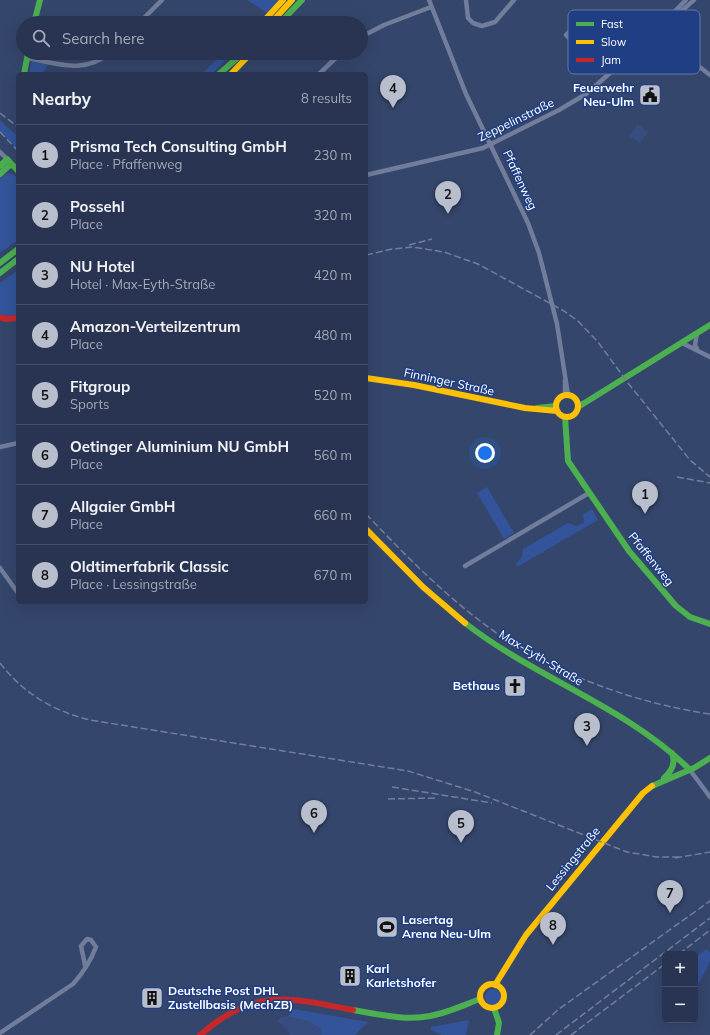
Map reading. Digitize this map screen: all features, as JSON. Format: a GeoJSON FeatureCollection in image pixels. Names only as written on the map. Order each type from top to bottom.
{"type":"FeatureCollection","features":[{"type":"Feature","properties":{"kind":"main road"},"geometry":{"type":"LineString","coordinates":[[36,16],[40,0]]}},
{"type":"Feature","properties":{"kind":"main road"},"geometry":{"type":"LineString","coordinates":[[268,16],[283,0]]}},
{"type":"Feature","properties":{"kind":"main road"},"geometry":{"type":"LineString","coordinates":[[277,16],[292,0]]}},
{"type":"Feature","properties":{"kind":"main road"},"geometry":{"type":"LineString","coordinates":[[287,16],[302,0]]}},
{"type":"Feature","properties":{"kind":"main road"},"geometry":{"type":"LineString","coordinates":[[24,72],[26,60]]}},
{"type":"Feature","properties":{"kind":"main road"},"geometry":{"type":"LineString","coordinates":[[220,72],[229,60]]}},
{"type":"Feature","properties":{"kind":"main road"},"geometry":{"type":"LineString","coordinates":[[220,72],[235,60]]}},
{"type":"Feature","properties":{"kind":"main road"},"geometry":{"type":"LineString","coordinates":[[227,72],[237,60]]}},
{"type":"Feature","properties":{"kind":"main road"},"geometry":{"type":"LineString","coordinates":[[233,72],[244,60]]}},
{"type":"Feature","properties":{"kind":"main road"},"geometry":{"type":"LineString","coordinates":[[0,166],[9,161]]}},
{"type":"Feature","properties":{"kind":"main road"},"geometry":{"type":"LineString","coordinates":[[9,161],[16,169]]}},
{"type":"Feature","properties":{"kind":"main road"},"geometry":{"type":"LineString","coordinates":[[0,174],[9,161]]}},
{"type":"Feature","properties":{"kind":"main road"},"geometry":{"type":"LineString","coordinates":[[0,263],[16,251]]}},
{"type":"Feature","properties":{"kind":"main road"},"geometry":{"type":"LineString","coordinates":[[0,273],[16,261]]}},
{"type":"Feature","properties":{"kind":"main road"},"geometry":{"type":"LineString","coordinates":[[0,317],[5,319],[16,318]]}},
{"type":"Feature","properties":{"kind":"main road"},"geometry":{"type":"LineString","coordinates":[[0,321],[16,322]]}},
{"type":"Feature","properties":{"kind":"main road"},"geometry":{"type":"LineString","coordinates":[[578,406],[603,393],[710,325]]}},
{"type":"Feature","properties":{"kind":"main road","name":"Finninger Straße"},"geometry":{"type":"LineString","coordinates":[[368,378],[398,382],[543,411],[557,409]]}},
{"type":"Feature","properties":{"kind":"main road"},"geometry":{"type":"LineString","coordinates":[[566,395],[575,398],[578,406],[575,414],[567,417],[557,409],[559,398],[566,395]]}},
{"type":"Feature","properties":{"kind":"main road","name":"Pfaffenweg"},"geometry":{"type":"LineString","coordinates":[[567,417],[566,441],[568,462],[629,551],[669,599],[690,617],[710,624]]}},
{"type":"Feature","properties":{"kind":"main road","name":"Max-Eyth-Straße"},"geometry":{"type":"LineString","coordinates":[[368,531],[423,588],[476,632],[638,727],[667,748],[690,770]]}},
{"type":"Feature","properties":{"kind":"main road"},"geometry":{"type":"LineString","coordinates":[[657,782],[669,774],[674,764],[673,755],[667,748]]}},
{"type":"Feature","properties":{"kind":"main road","name":"Lessingstraße"},"geometry":{"type":"LineString","coordinates":[[495,985],[506,962],[540,917],[636,801],[657,782],[690,770],[710,758]]}},
{"type":"Feature","properties":{"kind":"main road"},"geometry":{"type":"LineString","coordinates":[[495,985],[502,991],[504,998],[501,1004],[494,1008],[487,1008],[480,999],[480,995],[484,987],[495,985]]}},
{"type":"Feature","properties":{"kind":"main road"},"geometry":{"type":"LineString","coordinates":[[200,1035],[230,1012],[249,1003],[268,1000],[295,1001],[415,1018],[439,1014],[480,999]]}},
{"type":"Feature","properties":{"kind":"main road"},"geometry":{"type":"LineString","coordinates":[[494,1008],[499,1023],[497,1035]]}},
{"type":"Feature","properties":{"kind":"street"},"geometry":{"type":"LineString","coordinates":[[146,16],[162,0]]}},
{"type":"Feature","properties":{"kind":"street","name":"Pfaffenweg"},"geometry":{"type":"LineString","coordinates":[[429,0],[466,94],[492,145],[528,223],[539,253],[560,340],[566,395]]}},
{"type":"Feature","properties":{"kind":"street"},"geometry":{"type":"LineString","coordinates":[[466,0],[468,18],[473,23],[482,26],[495,22],[514,0]]}},
{"type":"Feature","properties":{"kind":"street","name":"Zeppelinstraße"},"geometry":{"type":"LineString","coordinates":[[676,10],[686,0]]}},
{"type":"Feature","properties":{"kind":"street","name":"Zeppelinstraße"},"geometry":{"type":"LineString","coordinates":[[683,10],[694,0]]}},
{"type":"Feature","properties":{"kind":"street"},"geometry":{"type":"LineString","coordinates":[[368,33],[384,25],[431,7]]}},
{"type":"Feature","properties":{"kind":"street"},"geometry":{"type":"LineString","coordinates":[[44,60],[68,67],[80,67],[99,60]]}},
{"type":"Feature","properties":{"kind":"street"},"geometry":{"type":"LineString","coordinates":[[321,72],[334,60]]}},
{"type":"Feature","properties":{"kind":"street"},"geometry":{"type":"LineString","coordinates":[[700,67],[710,75]]}},
{"type":"Feature","properties":{"kind":"street","name":"Zeppelinstraße"},"geometry":{"type":"LineString","coordinates":[[368,175],[492,145],[578,100],[609,74]]}},
{"type":"Feature","properties":{"kind":"street"},"geometry":{"type":"LineString","coordinates":[[0,152],[9,161]]}},
{"type":"Feature","properties":{"kind":"street"},"geometry":{"type":"LineString","coordinates":[[697,333],[696,347],[702,353]]}},
{"type":"Feature","properties":{"kind":"street"},"geometry":{"type":"LineString","coordinates":[[682,343],[710,357]]}},
{"type":"Feature","properties":{"kind":"street"},"geometry":{"type":"LineString","coordinates":[[0,447],[16,443]]}},
{"type":"Feature","properties":{"kind":"street"},"geometry":{"type":"LineString","coordinates":[[464,566],[589,493]]}},
{"type":"Feature","properties":{"kind":"street"},"geometry":{"type":"LineString","coordinates":[[0,568],[16,590]]}},
{"type":"Feature","properties":{"kind":"street","name":"Max-Eyth-Straße"},"geometry":{"type":"LineString","coordinates":[[690,770],[710,797]]}},
{"type":"Feature","properties":{"kind":"street"},"geometry":{"type":"LineString","coordinates":[[0,1032],[66,990],[78,978],[96,947],[91,940],[87,939],[81,946],[85,965]]}},
{"type":"Feature","properties":{"kind":"shaded area"},"geometry":{"type":"Polygon","coordinates":[[[247,0],[278,0],[267,13],[247,0]]]}},
{"type":"Feature","properties":{"kind":"shaded area"},"geometry":{"type":"Polygon","coordinates":[[[32,60],[49,60],[50,63],[43,72],[29,72],[32,60]]]}},
{"type":"Feature","properties":{"kind":"shaded area"},"geometry":{"type":"Polygon","coordinates":[[[216,60],[225,60],[214,72],[204,72],[216,60]]]}},
{"type":"Feature","properties":{"kind":"shaded area"},"geometry":{"type":"Polygon","coordinates":[[[0,120],[16,135],[16,148],[0,131],[0,120]]]}},
{"type":"Feature","properties":{"kind":"shaded area","name":"Feuerwehr Neu-Ulm"},"geometry":{"type":"Polygon","coordinates":[[[638,124],[648,132],[640,143],[629,136],[638,124]]]}},
{"type":"Feature","properties":{"kind":"shaded area"},"geometry":{"type":"Polygon","coordinates":[[[7,173],[11,173],[16,177],[16,241],[0,253],[0,178],[7,173]]]}},
{"type":"Feature","properties":{"kind":"shaded area"},"geometry":{"type":"Polygon","coordinates":[[[16,271],[16,315],[5,316],[0,314],[0,283],[16,271]]]}},
{"type":"Feature","properties":{"kind":"shaded area"},"geometry":{"type":"Polygon","coordinates":[[[487,487],[514,533],[504,539],[477,493],[487,487]]]}},
{"type":"Feature","properties":{"kind":"shaded area"},"geometry":{"type":"Polygon","coordinates":[[[592,509],[598,520],[517,567],[516,564],[522,557],[523,549],[568,523],[577,526],[584,522],[583,514],[592,509]]]}},
{"type":"Feature","properties":{"kind":"shaded area"},"geometry":{"type":"Polygon","coordinates":[[[706,949],[710,952],[710,961],[698,986],[698,956],[706,949]]]}},
{"type":"Feature","properties":{"kind":"shaded area"},"geometry":{"type":"Polygon","coordinates":[[[493,989],[499,991],[501,997],[499,1003],[493,1005],[487,1003],[485,997],[487,991],[493,989]]]}},
{"type":"Feature","properties":{"kind":"shaded area"},"geometry":{"type":"Polygon","coordinates":[[[294,1009],[368,1022],[355,1035],[291,1035],[283,1023],[294,1009]]]}},
{"type":"Feature","properties":{"kind":"shaded area"},"geometry":{"type":"Polygon","coordinates":[[[287,1016],[309,1021],[321,1029],[322,1035],[294,1035],[277,1021],[280,1018],[287,1016]]]}},
{"type":"Feature","properties":{"kind":"shaded area"},"geometry":{"type":"Polygon","coordinates":[[[469,1020],[466,1035],[442,1035],[431,1030],[431,1027],[469,1020]]]}},
{"type":"Feature","properties":{"kind":"railway"},"geometry":{"type":"LineString","coordinates":[[0,113],[16,125]]}},
{"type":"Feature","properties":{"kind":"railway"},"geometry":{"type":"LineString","coordinates":[[0,132],[16,149]]}},
{"type":"Feature","properties":{"kind":"railway"},"geometry":{"type":"LineString","coordinates":[[409,245],[432,239]]}},
{"type":"Feature","properties":{"kind":"railway"},"geometry":{"type":"LineString","coordinates":[[368,255],[392,249],[412,247],[444,252],[478,264],[564,311],[578,321],[598,342],[628,383],[690,460],[710,477]]}},
{"type":"Feature","properties":{"kind":"railway"},"geometry":{"type":"LineString","coordinates":[[677,477],[710,483]]}},
{"type":"Feature","properties":{"kind":"railway"},"geometry":{"type":"LineString","coordinates":[[368,516],[413,562],[462,607],[498,634],[522,649],[547,663],[600,686],[654,703],[710,714]]}},
{"type":"Feature","properties":{"kind":"railway"},"geometry":{"type":"LineString","coordinates":[[0,663],[9,674],[29,692],[51,706],[64,712],[90,720],[408,771],[475,792],[627,852],[657,857],[680,857]]}},
{"type":"Feature","properties":{"kind":"railway"},"geometry":{"type":"LineString","coordinates":[[392,787],[492,803]]}},
{"type":"Feature","properties":{"kind":"railway"},"geometry":{"type":"LineString","coordinates":[[388,799],[435,798]]}},
{"type":"Feature","properties":{"kind":"railway"},"geometry":{"type":"LineString","coordinates":[[675,858],[710,852]]}},
{"type":"Feature","properties":{"kind":"railway"},"geometry":{"type":"LineString","coordinates":[[530,1035],[559,1009],[710,901]]}},
{"type":"Feature","properties":{"kind":"railway"},"geometry":{"type":"LineString","coordinates":[[556,1035],[710,918]]}},
{"type":"Feature","properties":{"kind":"railway"},"geometry":{"type":"LineString","coordinates":[[683,951],[710,930]]}},
{"type":"Feature","properties":{"kind":"railway"},"geometry":{"type":"LineString","coordinates":[[571,1035],[662,966]]}},
{"type":"Feature","properties":{"kind":"traffic: fast"},"geometry":{"type":"LineString","coordinates":[[36,16],[40,0]]}},
{"type":"Feature","properties":{"kind":"traffic: fast"},"geometry":{"type":"LineString","coordinates":[[287,16],[302,0]]}},
{"type":"Feature","properties":{"kind":"traffic: fast"},"geometry":{"type":"LineString","coordinates":[[24,72],[27,60]]}},
{"type":"Feature","properties":{"kind":"traffic: fast"},"geometry":{"type":"LineString","coordinates":[[221,72],[235,60]]}},
{"type":"Feature","properties":{"kind":"traffic: fast"},"geometry":{"type":"LineString","coordinates":[[0,166],[7,159],[16,169]]}},
{"type":"Feature","properties":{"kind":"traffic: fast"},"geometry":{"type":"LineString","coordinates":[[0,174],[11,164]]}},
{"type":"Feature","properties":{"kind":"traffic: fast"},"geometry":{"type":"LineString","coordinates":[[0,263],[16,251]]}},
{"type":"Feature","properties":{"kind":"traffic: fast"},"geometry":{"type":"LineString","coordinates":[[0,273],[16,261]]}},
{"type":"Feature","properties":{"kind":"traffic: fast"},"geometry":{"type":"LineString","coordinates":[[578,407],[710,325]]}},
{"type":"Feature","properties":{"kind":"traffic: fast"},"geometry":{"type":"LineString","coordinates":[[537,408],[556,406]]}},
{"type":"Feature","properties":{"kind":"traffic: fast"},"geometry":{"type":"LineString","coordinates":[[565,417],[568,461],[629,551],[676,606],[690,617],[710,624]]}},
{"type":"Feature","properties":{"kind":"traffic: fast"},"geometry":{"type":"LineString","coordinates":[[465,623],[492,643],[610,710],[638,728],[665,748],[690,770]]}},
{"type":"Feature","properties":{"kind":"traffic: fast"},"geometry":{"type":"LineString","coordinates":[[664,778],[672,767],[674,760],[672,753]]}},
{"type":"Feature","properties":{"kind":"traffic: fast"},"geometry":{"type":"LineString","coordinates":[[652,786],[694,768],[710,758]]}},
{"type":"Feature","properties":{"kind":"traffic: fast"},"geometry":{"type":"LineString","coordinates":[[353,1010],[411,1018],[443,1013],[480,999]]}},
{"type":"Feature","properties":{"kind":"traffic: fast"},"geometry":{"type":"LineString","coordinates":[[494,1008],[499,1023],[497,1035]]}},
{"type":"Feature","properties":{"kind":"traffic: slow"},"geometry":{"type":"LineString","coordinates":[[268,16],[283,0]]}},
{"type":"Feature","properties":{"kind":"traffic: slow"},"geometry":{"type":"LineString","coordinates":[[277,16],[292,0]]}},
{"type":"Feature","properties":{"kind":"traffic: slow"},"geometry":{"type":"LineString","coordinates":[[233,72],[244,60]]}},
{"type":"Feature","properties":{"kind":"traffic: slow"},"geometry":{"type":"LineString","coordinates":[[368,378],[414,385],[525,408],[557,411]]}},
{"type":"Feature","properties":{"kind":"traffic: slow"},"geometry":{"type":"LineString","coordinates":[[567,395],[575,398],[578,406],[575,414],[567,417],[559,414],[556,406],[559,398],[567,395]]}},
{"type":"Feature","properties":{"kind":"traffic: slow"},"geometry":{"type":"LineString","coordinates":[[368,531],[423,587],[465,623]]}},
{"type":"Feature","properties":{"kind":"traffic: slow"},"geometry":{"type":"LineString","coordinates":[[495,985],[526,935],[643,793],[652,786]]}},
{"type":"Feature","properties":{"kind":"traffic: slow"},"geometry":{"type":"LineString","coordinates":[[492,984],[497,985],[503,991],[504,996],[503,1001],[497,1007],[492,1008],[487,1007],[481,1001],[480,996],[481,991],[487,985],[492,984]]}},
{"type":"Feature","properties":{"kind":"traffic: jam"},"geometry":{"type":"LineString","coordinates":[[0,317],[5,319],[16,318]]}},
{"type":"Feature","properties":{"kind":"traffic: jam"},"geometry":{"type":"LineString","coordinates":[[200,1035],[238,1009],[255,1003],[272,1000],[309,1002],[353,1010]]}},
{"type":"Feature","properties":{"kind":"place","name":"Feuerwehr Neu-Ulm"},"geometry":{"type":"Point","coordinates":[650,95]}},
{"type":"Feature","properties":{"kind":"place","name":"Amazon-Verteilzentrum"},"geometry":{"type":"Point","coordinates":[393,108]}},
{"type":"Feature","properties":{"kind":"place","name":"Possehl"},"geometry":{"type":"Point","coordinates":[448,214]}},
{"type":"Feature","properties":{"kind":"place","name":"Prisma Tech Consulting GmbH"},"geometry":{"type":"Point","coordinates":[645,514]}},
{"type":"Feature","properties":{"kind":"place","name":"Bethaus"},"geometry":{"type":"Point","coordinates":[515,686]}},
{"type":"Feature","properties":{"kind":"place","name":"NU Hotel"},"geometry":{"type":"Point","coordinates":[587,746]}},
{"type":"Feature","properties":{"kind":"place","name":"Oetinger Aluminium NU GmbH"},"geometry":{"type":"Point","coordinates":[314,833]}},
{"type":"Feature","properties":{"kind":"place","name":"Fitgroup"},"geometry":{"type":"Point","coordinates":[461,843]}},
{"type":"Feature","properties":{"kind":"place","name":"Allgaier GmbH"},"geometry":{"type":"Point","coordinates":[670,913]}},
{"type":"Feature","properties":{"kind":"place","name":"Lasertag Arena Neu-Ulm"},"geometry":{"type":"Point","coordinates":[387,927]}},
{"type":"Feature","properties":{"kind":"place","name":"Oldtimerfabrik Classic"},"geometry":{"type":"Point","coordinates":[553,945]}},
{"type":"Feature","properties":{"kind":"place","name":"Karl Karletshofer"},"geometry":{"type":"Point","coordinates":[350,976]}},
{"type":"Feature","properties":{"kind":"place","name":"Deutsche Post DHL Zustellbasis (MechZB)"},"geometry":{"type":"Point","coordinates":[152,998]}}]}
